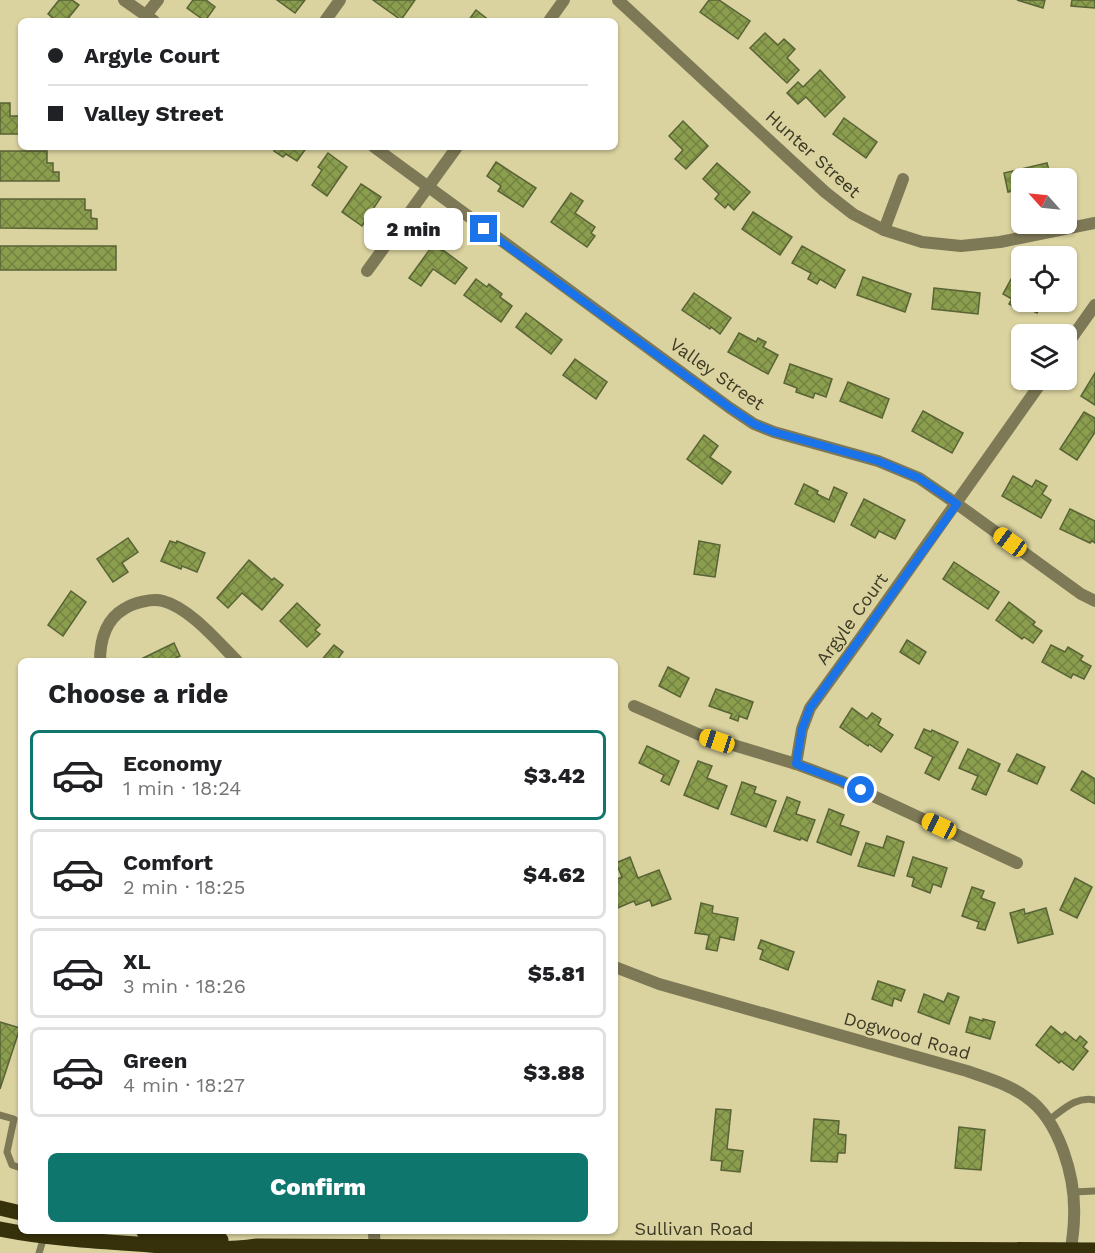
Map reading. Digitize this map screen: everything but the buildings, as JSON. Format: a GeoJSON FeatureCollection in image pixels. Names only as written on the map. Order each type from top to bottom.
{"type":"FeatureCollection","features":[{"type":"Feature","properties":{"kind":"main road"},"geometry":{"type":"LineString","coordinates":[[0,1208],[18,1212]]}},
{"type":"Feature","properties":{"kind":"main road","name":"Sullivan Road"},"geometry":{"type":"LineString","coordinates":[[0,1229],[18,1231]]}},
{"type":"Feature","properties":{"kind":"main road","name":"Sullivan Road"},"geometry":{"type":"LineString","coordinates":[[44,1234],[98,1247],[216,1249],[374,1244],[1095,1250]]}},
{"type":"Feature","properties":{"kind":"main road","name":"Sullivan Road"},"geometry":{"type":"LineString","coordinates":[[162,1234],[257,1246]]}},
{"type":"Feature","properties":{"kind":"street"},"geometry":{"type":"LineString","coordinates":[[124,0],[150,18],[158,0]]}},
{"type":"Feature","properties":{"kind":"street"},"geometry":{"type":"LineString","coordinates":[[327,18],[340,0]]}},
{"type":"Feature","properties":{"kind":"street"},"geometry":{"type":"LineString","coordinates":[[551,18],[564,0]]}},
{"type":"Feature","properties":{"kind":"street","name":"Hunter Street"},"geometry":{"type":"LineString","coordinates":[[618,0],[825,192],[853,214],[884,230],[922,242],[961,246],[1000,242],[1095,224]]}},
{"type":"Feature","properties":{"kind":"street","name":"Valley Street"},"geometry":{"type":"LineString","coordinates":[[378,150],[754,424],[774,432],[878,461],[919,478],[1081,594],[1095,601]]}},
{"type":"Feature","properties":{"kind":"street"},"geometry":{"type":"LineString","coordinates":[[367,271],[455,150]]}},
{"type":"Feature","properties":{"kind":"street"},"geometry":{"type":"LineString","coordinates":[[884,230],[903,179]]}},
{"type":"Feature","properties":{"kind":"street"},"geometry":{"type":"LineString","coordinates":[[1077,330],[1095,305]]}},
{"type":"Feature","properties":{"kind":"street","name":"Argyle Court"},"geometry":{"type":"LineString","coordinates":[[796,764],[802,729],[810,708],[1036,390]]}},
{"type":"Feature","properties":{"kind":"street"},"geometry":{"type":"LineString","coordinates":[[100,658],[105,629],[117,613],[134,603],[162,600],[188,612],[234,658]]}},
{"type":"Feature","properties":{"kind":"street"},"geometry":{"type":"LineString","coordinates":[[634,706],[700,735],[796,764],[841,781],[1017,863]]}},
{"type":"Feature","properties":{"kind":"street","name":"Dogwood Road"},"geometry":{"type":"LineString","coordinates":[[618,968],[659,984],[967,1071],[998,1082],[1027,1097],[1049,1120],[1063,1149],[1072,1182],[1074,1216],[1071,1250]]}},
{"type":"Feature","properties":{"kind":"lane"},"geometry":{"type":"LineString","coordinates":[[1049,1120],[1081,1099],[1095,1100]]}},
{"type":"Feature","properties":{"kind":"lane"},"geometry":{"type":"LineString","coordinates":[[0,1115],[14,1119],[7,1152],[12,1165],[18,1167]]}},
{"type":"Feature","properties":{"kind":"lane"},"geometry":{"type":"LineString","coordinates":[[1072,1192],[1095,1191]]}},
{"type":"Feature","properties":{"kind":"lane"},"geometry":{"type":"LineString","coordinates":[[39,1253],[44,1234]]}},
{"type":"Feature","properties":{"kind":"route"},"geometry":{"type":"LineString","coordinates":[[484,229],[754,424],[774,432],[878,461],[919,478],[957,504],[823,688],[810,708],[802,729],[796,764],[861,790]]}}]}
